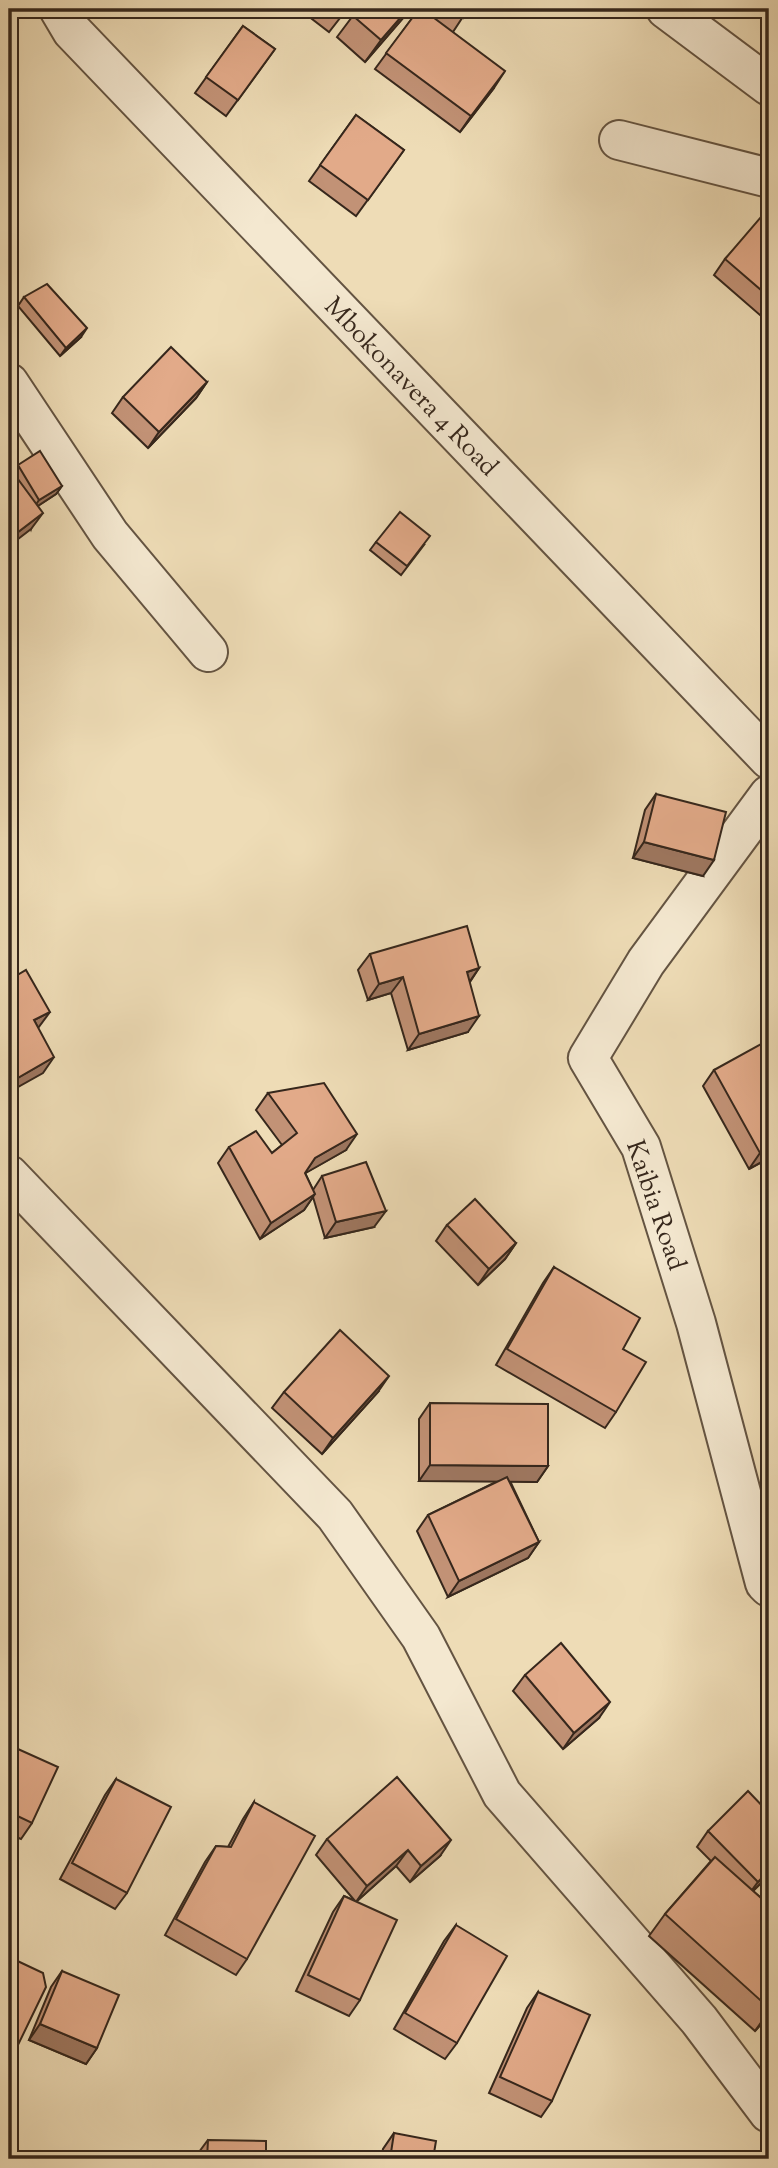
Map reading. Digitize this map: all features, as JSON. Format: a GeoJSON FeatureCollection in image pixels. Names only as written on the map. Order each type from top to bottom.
{"type":"FeatureCollection","features":[{"type":"Feature","properties":{"kind":"street","name":"Mbokonavera 4 Road"},"geometry":{"type":"LineString","coordinates":[[59,9],[72,31],[769,759]]}},
{"type":"Feature","properties":{"kind":"street"},"geometry":{"type":"LineString","coordinates":[[666,9],[769,86]]}},
{"type":"Feature","properties":{"kind":"street"},"geometry":{"type":"LineString","coordinates":[[619,140],[769,178]]}},
{"type":"Feature","properties":{"kind":"street"},"geometry":{"type":"LineString","coordinates":[[9,383],[110,535],[208,652]]}},
{"type":"Feature","properties":{"kind":"street","name":"Kaibia Road"},"geometry":{"type":"LineString","coordinates":[[769,795],[646,962],[588,1058],[641,1147],[696,1323],[765,1583],[769,1587]]}},
{"type":"Feature","properties":{"kind":"street"},"geometry":{"type":"LineString","coordinates":[[9,1175],[335,1515],[421,1637],[502,1794],[699,2020],[769,2113]]}},
{"type":"Feature","properties":{"kind":"building"},"geometry":{"type":"Polygon","coordinates":[[[331,9],[346,9],[340,16],[331,9]]]}},
{"type":"Feature","properties":{"kind":"building"},"geometry":{"type":"Polygon","coordinates":[[[358,9],[408,9],[381,40],[352,15],[358,9]]]}},
{"type":"Feature","properties":{"kind":"building"},"geometry":{"type":"Polygon","coordinates":[[[419,9],[505,71],[471,116],[386,53],[419,9]]]}},
{"type":"Feature","properties":{"kind":"building"},"geometry":{"type":"Polygon","coordinates":[[[449,9],[468,9],[463,18],[449,9]]]}},
{"type":"Feature","properties":{"kind":"building"},"geometry":{"type":"Polygon","coordinates":[[[243,26],[275,49],[238,100],[206,77],[243,26]]]}},
{"type":"Feature","properties":{"kind":"building"},"geometry":{"type":"Polygon","coordinates":[[[356,115],[404,150],[368,200],[320,165],[356,115]]]}},
{"type":"Feature","properties":{"kind":"building"},"geometry":{"type":"Polygon","coordinates":[[[767,210],[769,212],[769,297],[725,259],[767,210]]]}},
{"type":"Feature","properties":{"kind":"building"},"geometry":{"type":"Polygon","coordinates":[[[47,284],[87,328],[66,348],[24,297],[47,284]]]}},
{"type":"Feature","properties":{"kind":"building"},"geometry":{"type":"Polygon","coordinates":[[[171,347],[207,382],[159,432],[123,397],[171,347]]]}},
{"type":"Feature","properties":{"kind":"building"},"geometry":{"type":"Polygon","coordinates":[[[9,399],[15,411],[9,415],[9,399]]]}},
{"type":"Feature","properties":{"kind":"building"},"geometry":{"type":"Polygon","coordinates":[[[40,451],[62,486],[39,500],[18,465],[40,451]]]}},
{"type":"Feature","properties":{"kind":"building"},"geometry":{"type":"Polygon","coordinates":[[[9,467],[43,513],[9,539],[9,467]]]}},
{"type":"Feature","properties":{"kind":"building"},"geometry":{"type":"Polygon","coordinates":[[[400,512],[430,536],[407,566],[376,542],[400,512]]]}},
{"type":"Feature","properties":{"kind":"building"},"geometry":{"type":"Polygon","coordinates":[[[656,794],[726,812],[714,860],[644,842],[656,794]]]}},
{"type":"Feature","properties":{"kind":"building"},"geometry":{"type":"Polygon","coordinates":[[[467,926],[479,968],[467,972],[479,1016],[419,1034],[403,977],[379,984],[370,954],[467,926]]]}},
{"type":"Feature","properties":{"kind":"building"},"geometry":{"type":"Polygon","coordinates":[[[26,970],[50,1012],[34,1020],[54,1057],[9,1083],[9,980],[26,970]]]}},
{"type":"Feature","properties":{"kind":"building"},"geometry":{"type":"Polygon","coordinates":[[[761,1044],[769,1058],[769,1148],[760,1153],[714,1070],[761,1044]]]}},
{"type":"Feature","properties":{"kind":"building"},"geometry":{"type":"Polygon","coordinates":[[[324,1083],[357,1134],[315,1158],[305,1173],[315,1194],[271,1223],[229,1147],[256,1131],[272,1153],[297,1133],[268,1093],[324,1083]]]}},
{"type":"Feature","properties":{"kind":"building"},"geometry":{"type":"Polygon","coordinates":[[[366,1162],[386,1211],[336,1222],[322,1176],[366,1162]]]}},
{"type":"Feature","properties":{"kind":"building"},"geometry":{"type":"Polygon","coordinates":[[[475,1199],[516,1243],[489,1269],[447,1225],[475,1199]]]}},
{"type":"Feature","properties":{"kind":"building"},"geometry":{"type":"Polygon","coordinates":[[[554,1267],[640,1318],[623,1349],[646,1362],[616,1412],[507,1349],[554,1267]]]}},
{"type":"Feature","properties":{"kind":"building"},"geometry":{"type":"Polygon","coordinates":[[[340,1330],[389,1376],[333,1438],[284,1392],[340,1330]]]}},
{"type":"Feature","properties":{"kind":"building"},"geometry":{"type":"Polygon","coordinates":[[[430,1403],[548,1404],[548,1466],[430,1465],[430,1403]]]}},
{"type":"Feature","properties":{"kind":"building"},"geometry":{"type":"Polygon","coordinates":[[[507,1477],[539,1542],[459,1581],[428,1515],[507,1477]]]}},
{"type":"Feature","properties":{"kind":"building"},"geometry":{"type":"Polygon","coordinates":[[[561,1643],[610,1702],[574,1733],[525,1675],[561,1643]]]}},
{"type":"Feature","properties":{"kind":"building"},"geometry":{"type":"Polygon","coordinates":[[[9,1745],[58,1767],[32,1823],[9,1812],[9,1745]]]}},
{"type":"Feature","properties":{"kind":"building"},"geometry":{"type":"Polygon","coordinates":[[[397,1777],[451,1840],[421,1866],[408,1850],[367,1886],[327,1839],[397,1777]]]}},
{"type":"Feature","properties":{"kind":"building"},"geometry":{"type":"Polygon","coordinates":[[[116,1779],[171,1807],[127,1893],[72,1863],[116,1779]]]}},
{"type":"Feature","properties":{"kind":"building"},"geometry":{"type":"Polygon","coordinates":[[[748,1791],[769,1813],[769,1870],[758,1882],[708,1831],[748,1791]]]}},
{"type":"Feature","properties":{"kind":"building"},"geometry":{"type":"Polygon","coordinates":[[[254,1802],[315,1836],[247,1959],[176,1919],[216,1846],[231,1847],[254,1802]]]}},
{"type":"Feature","properties":{"kind":"building"},"geometry":{"type":"Polygon","coordinates":[[[715,1857],[769,1905],[769,2008],[665,1914],[715,1857]]]}},
{"type":"Feature","properties":{"kind":"building"},"geometry":{"type":"Polygon","coordinates":[[[344,1896],[397,1920],[360,2000],[308,1975],[344,1896]]]}},
{"type":"Feature","properties":{"kind":"building"},"geometry":{"type":"Polygon","coordinates":[[[456,1925],[507,1956],[457,2043],[405,2013],[456,1925]]]}},
{"type":"Feature","properties":{"kind":"building"},"geometry":{"type":"Polygon","coordinates":[[[9,1957],[43,1973],[46,1987],[17,2047],[9,2043],[9,1957]]]}},
{"type":"Feature","properties":{"kind":"building"},"geometry":{"type":"Polygon","coordinates":[[[62,1971],[119,1995],[97,2048],[40,2024],[62,1971]]]}},
{"type":"Feature","properties":{"kind":"building"},"geometry":{"type":"Polygon","coordinates":[[[538,1992],[590,2015],[552,2101],[500,2077],[538,1992]]]}},
{"type":"Feature","properties":{"kind":"building"},"geometry":{"type":"Polygon","coordinates":[[[394,2133],[436,2141],[433,2159],[390,2159],[394,2133]]]}},
{"type":"Feature","properties":{"kind":"building"},"geometry":{"type":"Polygon","coordinates":[[[208,2140],[266,2141],[266,2156],[354,2159],[207,2159],[208,2140]]]}},
{"type":"Feature","properties":{"kind":"building"},"geometry":{"type":"Polygon","coordinates":[[[728,2152],[738,2159],[723,2159],[728,2152]]]}}]}
